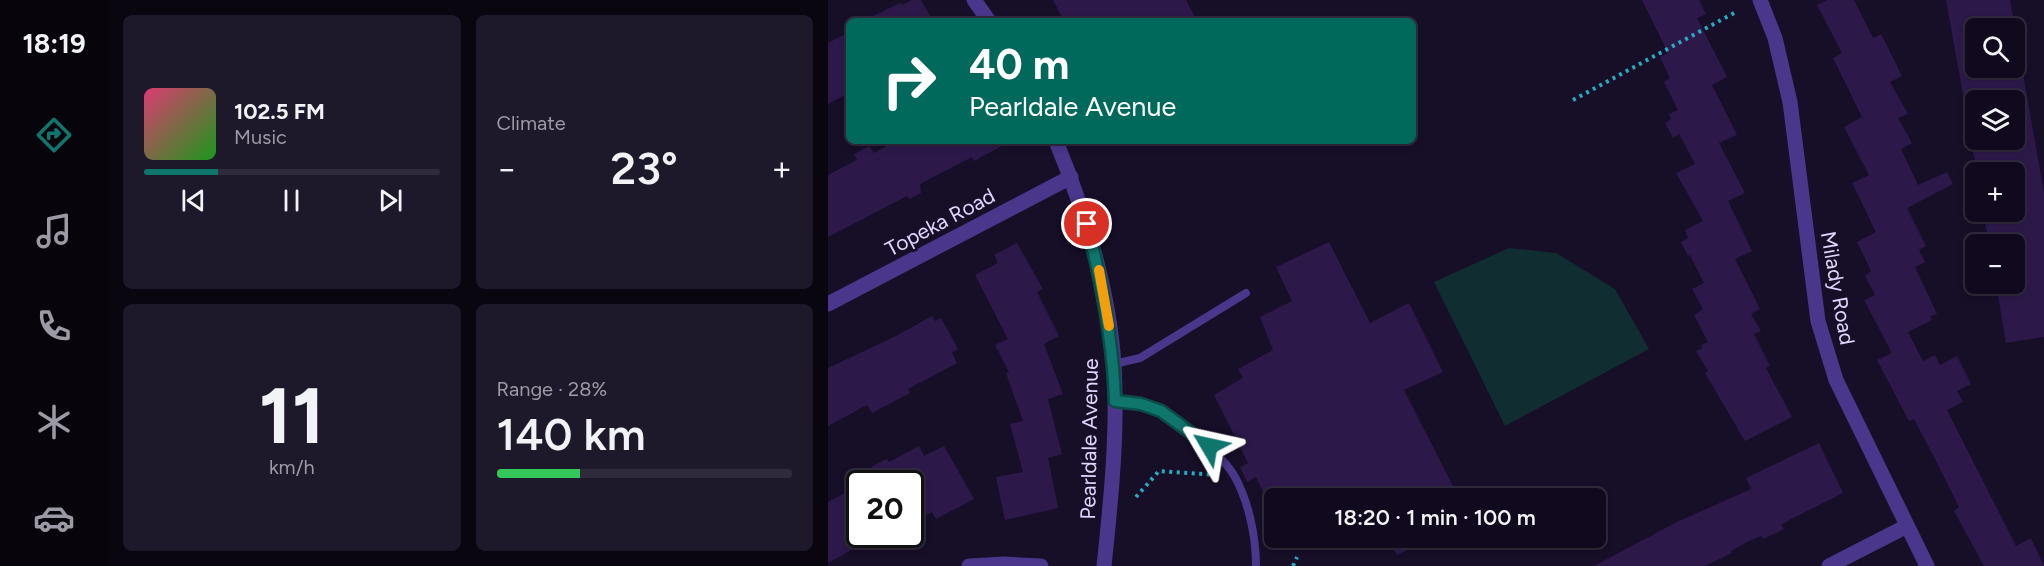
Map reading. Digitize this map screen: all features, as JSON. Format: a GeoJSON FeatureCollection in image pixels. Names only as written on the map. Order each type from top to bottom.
{"type":"FeatureCollection","features":[{"type":"Feature","properties":{"kind":"street"},"geometry":{"type":"LineString","coordinates":[[974,0],[986,18]]}},
{"type":"Feature","properties":{"kind":"street","name":"Milady Road"},"geometry":{"type":"LineString","coordinates":[[1760,0],[1775,38],[1790,102],[1818,321],[1836,380],[1927,566]]}},
{"type":"Feature","properties":{"kind":"street","name":"Pearldale Avenue"},"geometry":{"type":"LineString","coordinates":[[1057,144],[1087,224],[1103,286],[1114,364],[1113,464],[1104,566]]}},
{"type":"Feature","properties":{"kind":"street","name":"Topeka Road"},"geometry":{"type":"LineString","coordinates":[[828,304],[1071,177]]}},
{"type":"Feature","properties":{"kind":"street"},"geometry":{"type":"LineString","coordinates":[[1829,566],[1907,526]]}},
{"type":"Feature","properties":{"kind":"street"},"geometry":{"type":"LineString","coordinates":[[969,566],[1004,564],[1041,566]]}},
{"type":"Feature","properties":{"kind":"lane"},"geometry":{"type":"LineString","coordinates":[[1114,364],[1140,358],[1246,293]]}},
{"type":"Feature","properties":{"kind":"lane"},"geometry":{"type":"LineString","coordinates":[[1115,401],[1141,404],[1161,411],[1209,446],[1234,476],[1244,499],[1256,546],[1256,566]]}},
{"type":"Feature","properties":{"kind":"path"},"geometry":{"type":"LineString","coordinates":[[1573,100],[1736,12]]}},
{"type":"Feature","properties":{"kind":"path"},"geometry":{"type":"LineString","coordinates":[[1136,497],[1159,471],[1234,476]]}},
{"type":"Feature","properties":{"kind":"path"},"geometry":{"type":"LineString","coordinates":[[1293,566],[1297,557]]}},
{"type":"Feature","properties":{"kind":"green space"},"geometry":{"type":"Polygon","coordinates":[[[1509,248],[1556,253],[1615,289],[1649,349],[1505,426],[1434,282],[1509,248]]]}},
{"type":"Feature","properties":{"kind":"building"},"geometry":{"type":"Polygon","coordinates":[[[912,0],[921,0],[931,18],[869,18],[900,3],[902,5],[912,0]]]}},
{"type":"Feature","properties":{"kind":"building"},"geometry":{"type":"Polygon","coordinates":[[[1053,0],[1186,0],[1195,18],[1062,18],[1053,0]]]}},
{"type":"Feature","properties":{"kind":"building"},"geometry":{"type":"Polygon","coordinates":[[[1642,0],[1699,0],[1706,14],[1697,18],[1727,77],[1712,85],[1737,135],[1719,143],[1745,193],[1728,201],[1752,251],[1735,259],[1760,309],[1751,314],[1761,331],[1754,334],[1770,366],[1766,368],[1792,417],[1745,441],[1705,373],[1708,371],[1696,351],[1708,342],[1694,315],[1703,309],[1692,289],[1704,283],[1681,242],[1688,238],[1685,230],[1703,221],[1676,173],[1695,164],[1679,134],[1673,138],[1665,123],[1671,119],[1669,114],[1678,110],[1664,82],[1670,78],[1660,57],[1668,53],[1642,0]]]}},
{"type":"Feature","properties":{"kind":"building"},"geometry":{"type":"Polygon","coordinates":[[[1827,0],[1854,0],[1873,38],[1881,34],[1902,76],[1890,82],[1908,114],[1898,118],[1912,143],[1901,149],[1918,185],[1947,172],[1953,184],[1907,208],[1926,246],[1919,250],[1925,262],[1915,267],[1937,314],[1930,316],[1932,320],[1908,332],[1923,361],[1935,355],[1940,365],[1957,356],[1971,384],[1957,391],[1963,402],[1947,410],[2016,546],[2031,538],[2044,566],[1984,566],[1954,511],[1959,507],[1934,457],[1914,419],[1909,421],[1877,360],[1892,353],[1864,300],[1875,295],[1865,276],[1871,271],[1857,242],[1876,232],[1852,183],[1869,175],[1844,127],[1862,117],[1833,58],[1842,53],[1817,5],[1827,0]]]}},
{"type":"Feature","properties":{"kind":"building"},"geometry":{"type":"Polygon","coordinates":[[[1946,0],[2010,0],[2013,18],[1965,18],[1965,78],[2024,78],[2044,193],[2044,337],[2006,343],[1998,294],[2025,294],[2025,234],[1987,234],[1985,222],[2025,222],[2025,162],[1975,162],[1973,150],[2025,150],[2025,90],[1965,90],[1964,100],[1946,0]]]}},
{"type":"Feature","properties":{"kind":"building"},"geometry":{"type":"Polygon","coordinates":[[[846,34],[846,95],[828,104],[828,43],[846,34]]]}},
{"type":"Feature","properties":{"kind":"building"},"geometry":{"type":"Polygon","coordinates":[[[890,144],[1005,144],[974,161],[972,157],[920,184],[921,193],[910,199],[907,196],[828,237],[828,175],[857,160],[854,154],[869,146],[874,153],[890,144]]]}},
{"type":"Feature","properties":{"kind":"building"},"geometry":{"type":"Polygon","coordinates":[[[1329,242],[1370,323],[1409,303],[1443,372],[1404,390],[1454,488],[1264,488],[1264,494],[1256,477],[1247,482],[1240,467],[1248,463],[1214,395],[1243,378],[1238,369],[1273,350],[1260,317],[1292,301],[1276,267],[1329,242]]]}},
{"type":"Feature","properties":{"kind":"building"},"geometry":{"type":"Polygon","coordinates":[[[1017,243],[1043,289],[1037,292],[1059,336],[1044,344],[1063,394],[1048,399],[1062,454],[1048,458],[1058,508],[1005,520],[996,477],[1023,472],[1010,424],[1023,421],[1006,373],[1009,372],[995,345],[1008,339],[975,275],[998,263],[994,255],[1017,243]]]}},
{"type":"Feature","properties":{"kind":"building"},"geometry":{"type":"Polygon","coordinates":[[[932,316],[935,321],[941,318],[958,349],[952,353],[957,363],[908,389],[910,393],[872,413],[867,405],[828,426],[828,368],[932,316]]]}},
{"type":"Feature","properties":{"kind":"building"},"geometry":{"type":"Polygon","coordinates":[[[1819,443],[1843,493],[1781,525],[1784,529],[1763,539],[1761,536],[1747,542],[1731,551],[1732,553],[1705,566],[1594,566],[1677,522],[1751,489],[1746,478],[1819,443]]]}},
{"type":"Feature","properties":{"kind":"building"},"geometry":{"type":"Polygon","coordinates":[[[919,446],[924,456],[944,446],[974,499],[936,519],[932,512],[924,516],[924,470],[873,470],[871,467],[887,459],[889,462],[919,446]]]}},
{"type":"Feature","properties":{"kind":"building"},"geometry":{"type":"Polygon","coordinates":[[[846,492],[846,548],[855,548],[828,563],[828,502],[846,492]]]}},
{"type":"Feature","properties":{"kind":"building"},"geometry":{"type":"Polygon","coordinates":[[[1393,548],[1411,548],[1397,555],[1393,548]]]}},
{"type":"Feature","properties":{"kind":"slow traffic"},"geometry":{"type":"LineString","coordinates":[[1099,270],[1109,326]]}},
{"type":"Feature","properties":{"kind":"route"},"geometry":{"type":"LineString","coordinates":[[1087,224],[1103,286],[1114,364],[1115,401],[1141,404],[1161,411],[1209,446]]}}]}
